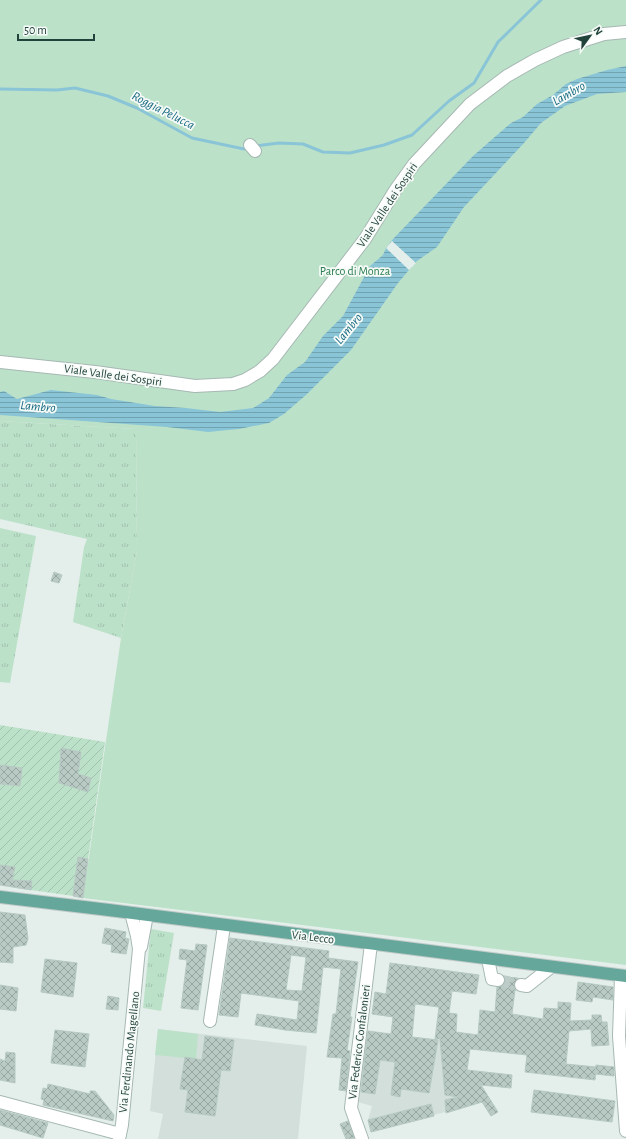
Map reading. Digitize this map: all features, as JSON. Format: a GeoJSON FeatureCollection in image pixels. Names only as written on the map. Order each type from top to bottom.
{"type":"FeatureCollection","features":[{"type":"Feature","properties":{"kind":"main road","name":"Via Lecco"},"geometry":{"type":"LineString","coordinates":[[0,897],[623,976]]}},
{"type":"Feature","properties":{"kind":"street","name":"Viale Valle dei Sospiri"},"geometry":{"type":"LineString","coordinates":[[0,362],[95,372],[195,386],[233,384],[245,380],[260,371],[273,359],[366,240],[396,189],[414,164],[470,104],[507,76],[535,60],[563,47],[604,34],[626,32]]}},
{"type":"Feature","properties":{"kind":"street","name":"Via Ferdinando Magellano"},"geometry":{"type":"LineString","coordinates":[[119,1137],[139,949],[131,913]]}},
{"type":"Feature","properties":{"kind":"street","name":"Via Ferdinando Magellano"},"geometry":{"type":"LineString","coordinates":[[138,966],[147,915]]}},
{"type":"Feature","properties":{"kind":"street"},"geometry":{"type":"LineString","coordinates":[[210,1021],[224,926]]}},
{"type":"Feature","properties":{"kind":"street","name":"Via Federico Confalonieri"},"geometry":{"type":"LineString","coordinates":[[362,1139],[351,1108],[371,944]]}},
{"type":"Feature","properties":{"kind":"street"},"geometry":{"type":"LineString","coordinates":[[488,959],[492,979],[498,980]]}},
{"type":"Feature","properties":{"kind":"street"},"geometry":{"type":"LineString","coordinates":[[521,985],[527,986],[551,967]]}},
{"type":"Feature","properties":{"kind":"street"},"geometry":{"type":"LineString","coordinates":[[623,976],[619,1036],[626,1131]]}},
{"type":"Feature","properties":{"kind":"street"},"geometry":{"type":"LineString","coordinates":[[0,1102],[119,1137]]}},
{"type":"Feature","properties":{"kind":"shaded area"},"geometry":{"type":"Polygon","coordinates":[[[158,1029],[307,1046],[298,1139],[158,1139],[163,1114],[150,1111],[158,1029]]]}},
{"type":"Feature","properties":{"kind":"shaded area"},"geometry":{"type":"Polygon","coordinates":[[[365,1031],[446,1041],[468,1085],[475,1104],[371,1132],[368,1120],[372,1106],[358,1102],[365,1031]]]}},
{"type":"Feature","properties":{"kind":"green space","name":"Parco di Monza"},"geometry":{"type":"Polygon","coordinates":[[[0,0],[626,0],[626,965],[83,898],[121,638],[137,551],[136,429],[0,421],[0,0]]]}},
{"type":"Feature","properties":{"kind":"green space"},"geometry":{"type":"Polygon","coordinates":[[[0,421],[136,429],[137,551],[121,638],[73,622],[84,547],[87,539],[0,519],[0,421]]]}},
{"type":"Feature","properties":{"kind":"green space"},"geometry":{"type":"Polygon","coordinates":[[[0,528],[36,536],[10,683],[0,682],[0,528]]]}},
{"type":"Feature","properties":{"kind":"green space"},"geometry":{"type":"Polygon","coordinates":[[[0,725],[105,742],[88,859],[78,858],[73,896],[31,890],[31,881],[12,880],[15,867],[0,865],[0,784],[20,786],[22,769],[0,765],[0,725]],[[61,749],[59,783],[88,792],[91,778],[78,774],[61,749]]]}},
{"type":"Feature","properties":{"kind":"green space"},"geometry":{"type":"Polygon","coordinates":[[[151,929],[174,933],[161,1011],[143,1008],[151,929]]]}},
{"type":"Feature","properties":{"kind":"green space"},"geometry":{"type":"Polygon","coordinates":[[[158,1029],[198,1034],[196,1059],[155,1055],[158,1029]]]}},
{"type":"Feature","properties":{"kind":"water","name":"Lambro"},"geometry":{"type":"Polygon","coordinates":[[[626,66],[626,92],[597,94],[565,106],[541,123],[464,207],[437,247],[417,261],[398,283],[351,350],[306,395],[284,414],[269,423],[239,429],[208,432],[167,427],[0,415],[0,392],[4,391],[17,399],[51,390],[97,395],[111,399],[155,406],[220,412],[253,408],[269,398],[287,375],[305,362],[323,336],[343,316],[370,266],[383,255],[393,239],[473,156],[511,123],[523,117],[537,104],[553,95],[566,84],[607,70],[626,66]]]}},
{"type":"Feature","properties":{"kind":"pier"},"geometry":{"type":"Polygon","coordinates":[[[392,241],[416,263],[409,270],[386,248],[392,241]]]}},
{"type":"Feature","properties":{"kind":"building"},"geometry":{"type":"Polygon","coordinates":[[[54,572],[62,575],[59,583],[51,581],[54,572]]]}},
{"type":"Feature","properties":{"kind":"building"},"geometry":{"type":"Polygon","coordinates":[[[61,748],[81,752],[78,774],[91,778],[88,792],[59,783],[61,748]]]}},
{"type":"Feature","properties":{"kind":"building"},"geometry":{"type":"Polygon","coordinates":[[[0,765],[22,768],[20,786],[0,784],[0,765]]]}},
{"type":"Feature","properties":{"kind":"building"},"geometry":{"type":"Polygon","coordinates":[[[78,857],[88,859],[83,898],[73,896],[78,857]]]}},
{"type":"Feature","properties":{"kind":"building"},"geometry":{"type":"Polygon","coordinates":[[[0,865],[15,867],[12,880],[32,881],[31,890],[0,885],[0,865]]]}},
{"type":"Feature","properties":{"kind":"building"},"geometry":{"type":"Polygon","coordinates":[[[0,912],[25,915],[28,939],[26,945],[13,947],[13,963],[0,962],[0,912]]]}},
{"type":"Feature","properties":{"kind":"building"},"geometry":{"type":"Polygon","coordinates":[[[105,928],[126,932],[125,938],[129,939],[126,954],[111,952],[112,945],[102,943],[105,928]]]}},
{"type":"Feature","properties":{"kind":"building"},"geometry":{"type":"Polygon","coordinates":[[[230,938],[329,951],[328,958],[358,962],[350,1017],[352,1017],[347,1050],[350,1051],[346,1091],[339,1090],[342,1058],[327,1057],[333,1014],[336,1014],[341,969],[323,967],[316,1033],[255,1025],[257,1014],[297,1020],[299,1001],[241,993],[238,1017],[219,1015],[230,938]],[[291,955],[286,990],[302,991],[306,957],[291,955]]]}},
{"type":"Feature","properties":{"kind":"building"},"geometry":{"type":"Polygon","coordinates":[[[196,944],[207,945],[198,1010],[181,1008],[187,960],[179,959],[180,949],[195,951],[196,944]]]}},
{"type":"Feature","properties":{"kind":"building"},"geometry":{"type":"Polygon","coordinates":[[[45,959],[77,963],[73,997],[41,992],[45,959]]]}},
{"type":"Feature","properties":{"kind":"building"},"geometry":{"type":"Polygon","coordinates":[[[390,963],[479,975],[476,994],[452,991],[449,1013],[457,1014],[456,1032],[478,1035],[480,1010],[495,1012],[497,987],[504,984],[505,977],[518,978],[514,984],[516,990],[512,1014],[543,1019],[544,1008],[558,1009],[558,1002],[571,1003],[570,1021],[592,1020],[592,1015],[601,1015],[602,1022],[607,1022],[609,1045],[592,1046],[591,1029],[569,1031],[566,1064],[596,1067],[595,1080],[525,1072],[527,1055],[470,1049],[467,1070],[512,1075],[511,1088],[481,1085],[498,1112],[491,1116],[482,1102],[446,1113],[445,1100],[459,1097],[445,1095],[440,1039],[435,1039],[439,1007],[415,1004],[412,1037],[438,1040],[429,1093],[401,1089],[400,1097],[391,1095],[395,1062],[380,1060],[375,1094],[361,1092],[368,1031],[391,1034],[393,1017],[372,1014],[375,992],[386,994],[390,963]]]}},
{"type":"Feature","properties":{"kind":"building"},"geometry":{"type":"Polygon","coordinates":[[[578,982],[613,987],[613,1000],[593,997],[592,1002],[576,1000],[578,982]]]}},
{"type":"Feature","properties":{"kind":"building"},"geometry":{"type":"Polygon","coordinates":[[[0,985],[18,988],[16,1011],[0,1009],[0,985]]]}},
{"type":"Feature","properties":{"kind":"building"},"geometry":{"type":"Polygon","coordinates":[[[108,996],[119,998],[118,1010],[106,1009],[108,996]]]}},
{"type":"Feature","properties":{"kind":"building"},"geometry":{"type":"Polygon","coordinates":[[[55,1030],[89,1034],[85,1067],[51,1063],[55,1030]]]}},
{"type":"Feature","properties":{"kind":"building"},"geometry":{"type":"Polygon","coordinates":[[[205,1036],[234,1040],[230,1071],[221,1070],[215,1116],[185,1112],[188,1090],[180,1089],[185,1057],[202,1060],[205,1036]]]}},
{"type":"Feature","properties":{"kind":"building"},"geometry":{"type":"Polygon","coordinates":[[[6,1052],[15,1053],[15,1083],[0,1080],[0,1059],[5,1061],[6,1052]]]}},
{"type":"Feature","properties":{"kind":"building"},"geometry":{"type":"Polygon","coordinates":[[[596,1065],[614,1067],[614,1076],[595,1074],[596,1065]]]}},
{"type":"Feature","properties":{"kind":"building"},"geometry":{"type":"Polygon","coordinates":[[[48,1084],[90,1094],[90,1091],[95,1091],[114,1115],[113,1121],[43,1105],[44,1100],[41,1099],[43,1088],[47,1089],[48,1084]]]}},
{"type":"Feature","properties":{"kind":"building"},"geometry":{"type":"Polygon","coordinates":[[[534,1090],[615,1101],[612,1122],[531,1112],[534,1090]]]}},
{"type":"Feature","properties":{"kind":"building"},"geometry":{"type":"Polygon","coordinates":[[[431,1104],[434,1116],[371,1132],[368,1120],[431,1104]]]}},
{"type":"Feature","properties":{"kind":"building"},"geometry":{"type":"Polygon","coordinates":[[[0,1110],[48,1123],[43,1138],[0,1125],[0,1110]]]}},
{"type":"Feature","properties":{"kind":"building"},"geometry":{"type":"Polygon","coordinates":[[[348,1121],[354,1138],[351,1139],[346,1139],[340,1124],[348,1121]]]}},
{"type":"Feature","properties":{"kind":"waterway","name":"Roggia Pelucca"},"geometry":{"type":"LineString","coordinates":[[255,146],[279,143],[303,144],[323,152],[350,153],[384,145],[412,135],[449,101],[474,83],[498,42],[541,0]]}},
{"type":"Feature","properties":{"kind":"waterway","name":"Roggia Pelucca"},"geometry":{"type":"LineString","coordinates":[[0,89],[57,90],[75,88],[108,96],[137,108],[192,138],[244,149],[249,148]]}},
{"type":"Feature","properties":{"kind":"tunnel"},"geometry":{"type":"LineString","coordinates":[[498,980],[521,985]]}}]}
